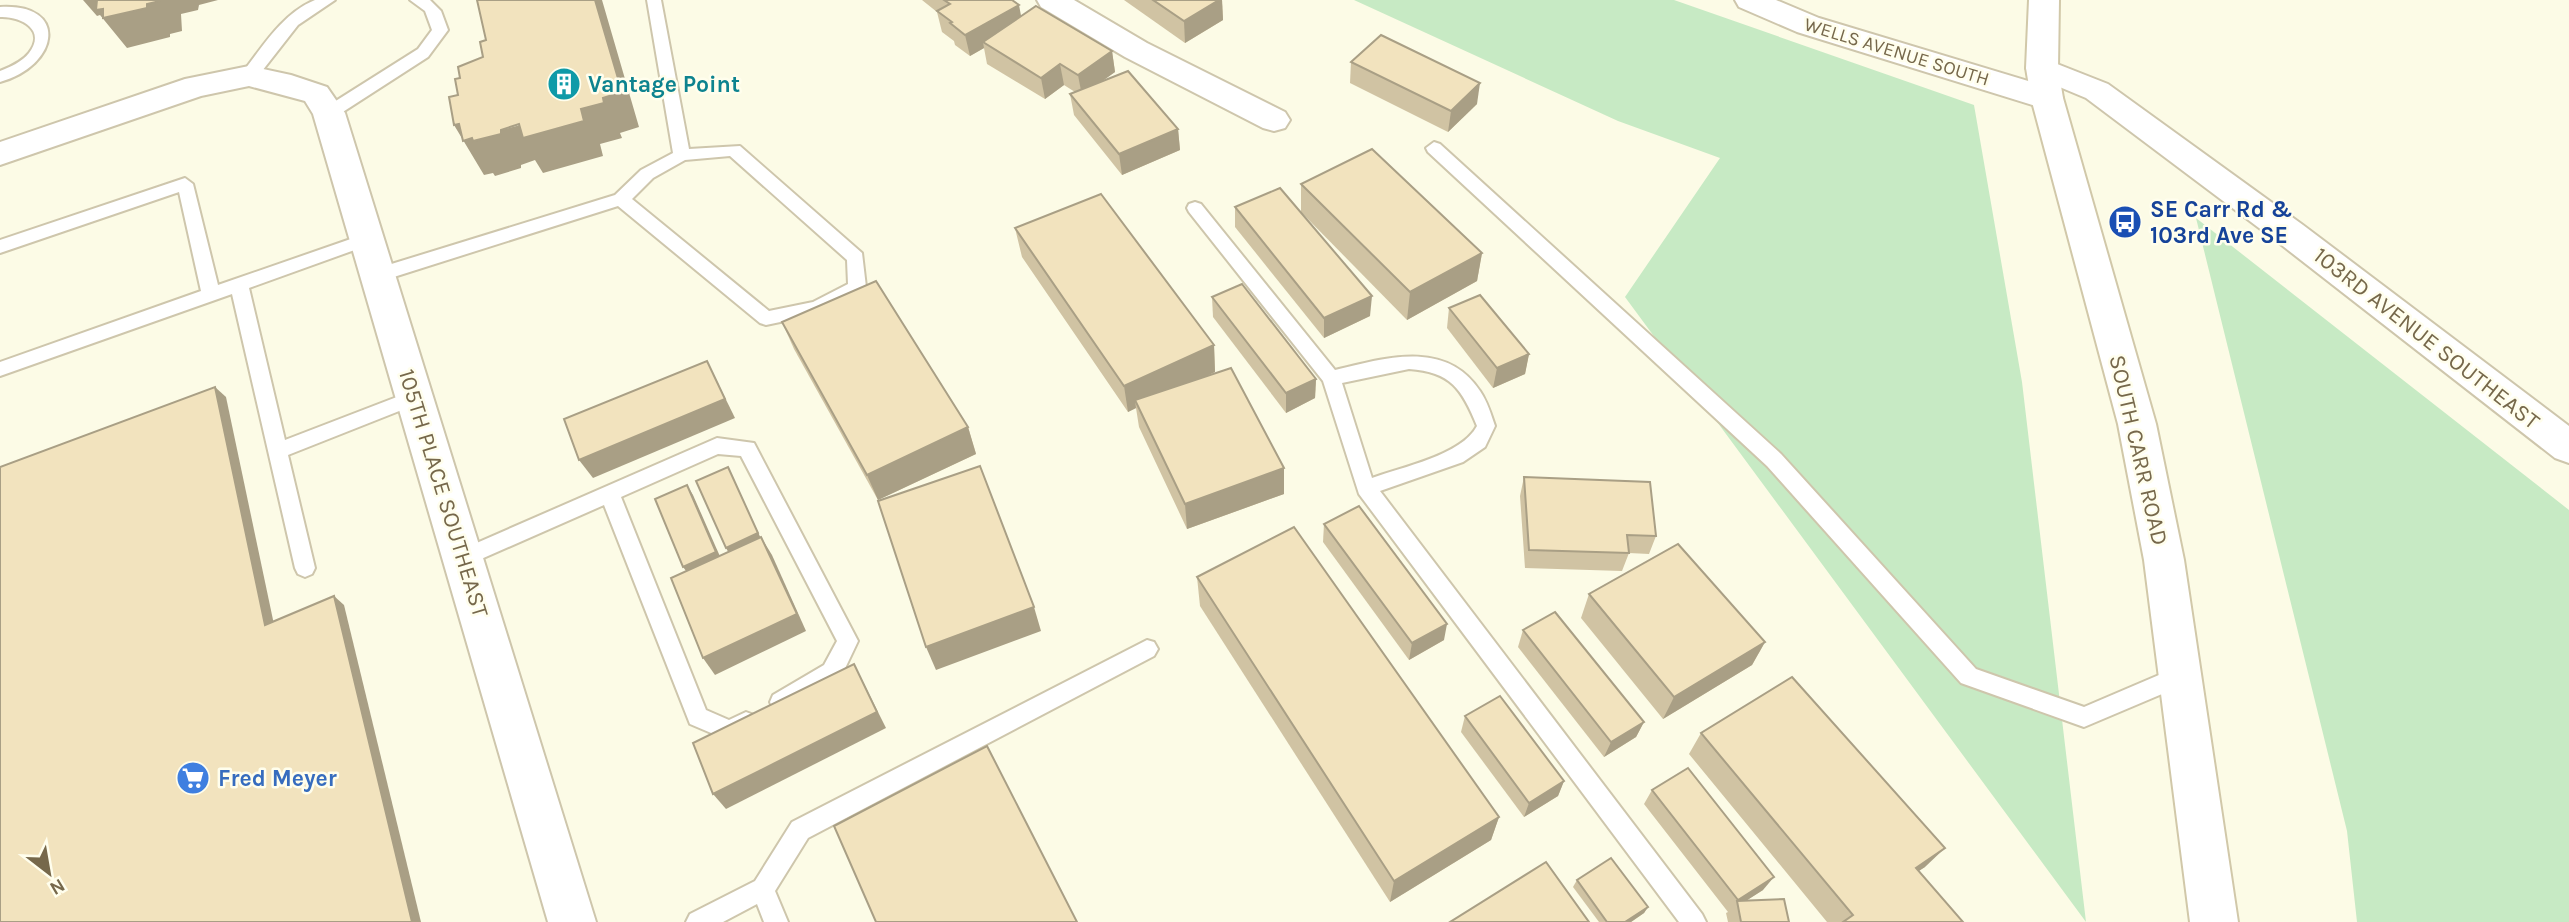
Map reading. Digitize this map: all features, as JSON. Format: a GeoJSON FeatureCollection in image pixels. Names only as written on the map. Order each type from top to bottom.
{"type":"FeatureCollection","features":[{"type":"Feature","properties":{"kind":"street"},"geometry":{"type":"LineString","coordinates":[[1052,0],[1136,50],[1274,120]]}},
{"type":"Feature","properties":{"kind":"street","name":"WELLS AVENUE SOUTH"},"geometry":{"type":"LineString","coordinates":[[1750,0],[1808,24],[2044,83]]}},
{"type":"Feature","properties":{"kind":"street","name":"SOUTH CARR ROAD"},"geometry":{"type":"LineString","coordinates":[[2044,0],[2044,83],[2137,424],[2164,560],[2214,914]]}},
{"type":"Feature","properties":{"kind":"street"},"geometry":{"type":"LineString","coordinates":[[0,153],[196,86],[249,76],[291,85],[316,94],[330,113]]}},
{"type":"Feature","properties":{"kind":"street","name":"103RD AVENUE SOUTHEAST"},"geometry":{"type":"LineString","coordinates":[[2044,83],[2098,91],[2291,234],[2569,447]]}},
{"type":"Feature","properties":{"kind":"street","name":"105TH PLACE SOUTHEAST"},"geometry":{"type":"LineString","coordinates":[[330,113],[572,922]]}},
{"type":"Feature","properties":{"kind":"lane"},"geometry":{"type":"LineString","coordinates":[[2,11],[34,0]]}},
{"type":"Feature","properties":{"kind":"lane"},"geometry":{"type":"LineString","coordinates":[[249,76],[284,30],[300,14],[328,0]]}},
{"type":"Feature","properties":{"kind":"lane"},"geometry":{"type":"LineString","coordinates":[[330,113],[423,52],[440,30],[436,13],[424,2],[417,0]]}},
{"type":"Feature","properties":{"kind":"lane"},"geometry":{"type":"LineString","coordinates":[[654,0],[682,155]]}},
{"type":"Feature","properties":{"kind":"lane"},"geometry":{"type":"LineString","coordinates":[[0,77],[33,59],[40,48],[42,31],[38,22],[29,15],[2,11]]}},
{"type":"Feature","properties":{"kind":"lane"},"geometry":{"type":"LineString","coordinates":[[1434,148],[1774,460],[1969,676],[2084,717],[2180,676]]}},
{"type":"Feature","properties":{"kind":"lane"},"geometry":{"type":"LineString","coordinates":[[0,369],[239,285],[373,257],[621,199],[647,174],[682,155],[734,149],[856,258],[857,287],[817,308],[766,318],[621,199]]}},
{"type":"Feature","properties":{"kind":"lane"},"geometry":{"type":"LineString","coordinates":[[0,247],[185,184],[211,295]]}},
{"type":"Feature","properties":{"kind":"lane"},"geometry":{"type":"LineString","coordinates":[[1195,208],[1331,378],[1366,488],[1694,922]]}},
{"type":"Feature","properties":{"kind":"lane"},"geometry":{"type":"LineString","coordinates":[[239,285],[305,568]]}},
{"type":"Feature","properties":{"kind":"lane"},"geometry":{"type":"LineString","coordinates":[[1331,378],[1414,359],[1451,369],[1473,395],[1486,426],[1478,442],[1456,456],[1366,488]]}},
{"type":"Feature","properties":{"kind":"lane"},"geometry":{"type":"LineString","coordinates":[[278,451],[415,397]]}},
{"type":"Feature","properties":{"kind":"lane"},"geometry":{"type":"LineString","coordinates":[[463,558],[609,492],[717,446],[747,449],[848,640],[832,672],[730,732],[698,717],[609,492]]}},
{"type":"Feature","properties":{"kind":"lane"},"geometry":{"type":"LineString","coordinates":[[698,922],[763,889],[800,830],[1147,649]]}},
{"type":"Feature","properties":{"kind":"lane"},"geometry":{"type":"LineString","coordinates":[[763,889],[776,922]]}},
{"type":"Feature","properties":{"kind":"green space"},"geometry":{"type":"Polygon","coordinates":[[[1354,0],[1674,0],[1974,105],[2022,382],[2086,922],[1625,297],[1720,158],[1618,121],[1354,0]]]}},
{"type":"Feature","properties":{"kind":"green space"},"geometry":{"type":"Polygon","coordinates":[[[2196,218],[2569,510],[2569,922],[2357,922],[2347,831],[2196,218]]]}},
{"type":"Feature","properties":{"kind":"building"},"geometry":{"type":"Polygon","coordinates":[[[97,0],[160,1],[147,4],[147,8],[103,18],[103,9],[96,10],[97,0]]]}},
{"type":"Feature","properties":{"kind":"building","name":"Vantage Point"},"geometry":{"type":"Polygon","coordinates":[[[477,0],[595,0],[622,92],[603,98],[604,103],[581,109],[584,121],[523,138],[519,124],[501,130],[501,134],[463,141],[459,124],[454,125],[449,97],[458,95],[455,79],[460,78],[458,67],[483,57],[480,42],[486,40],[477,0]]]}},
{"type":"Feature","properties":{"kind":"building"},"geometry":{"type":"Polygon","coordinates":[[[944,0],[1012,0],[1019,5],[965,35],[937,11],[950,4],[944,0]]]}},
{"type":"Feature","properties":{"kind":"building"},"geometry":{"type":"Polygon","coordinates":[[[1153,0],[1219,0],[1184,21],[1153,0]]]}},
{"type":"Feature","properties":{"kind":"building"},"geometry":{"type":"Polygon","coordinates":[[[1036,6],[1112,51],[1078,75],[1060,64],[1041,78],[983,42],[1036,6]]]}},
{"type":"Feature","properties":{"kind":"building"},"geometry":{"type":"Polygon","coordinates":[[[1381,35],[1480,83],[1451,111],[1351,62],[1381,35]]]}},
{"type":"Feature","properties":{"kind":"building"},"geometry":{"type":"Polygon","coordinates":[[[1128,71],[1178,129],[1119,154],[1070,94],[1128,71]]]}},
{"type":"Feature","properties":{"kind":"building"},"geometry":{"type":"Polygon","coordinates":[[[1372,149],[1482,253],[1410,292],[1301,184],[1372,149]]]}},
{"type":"Feature","properties":{"kind":"building"},"geometry":{"type":"Polygon","coordinates":[[[1280,188],[1372,296],[1324,318],[1235,207],[1280,188]]]}},
{"type":"Feature","properties":{"kind":"building"},"geometry":{"type":"Polygon","coordinates":[[[1101,194],[1214,345],[1124,386],[1015,228],[1101,194]]]}},
{"type":"Feature","properties":{"kind":"building"},"geometry":{"type":"Polygon","coordinates":[[[876,281],[968,427],[867,475],[782,322],[876,281]]]}},
{"type":"Feature","properties":{"kind":"building"},"geometry":{"type":"Polygon","coordinates":[[[1242,284],[1316,379],[1286,393],[1212,297],[1242,284]]]}},
{"type":"Feature","properties":{"kind":"building"},"geometry":{"type":"Polygon","coordinates":[[[1480,295],[1529,354],[1497,368],[1449,308],[1480,295]]]}},
{"type":"Feature","properties":{"kind":"building"},"geometry":{"type":"Polygon","coordinates":[[[707,361],[725,399],[579,460],[564,419],[707,361]]]}},
{"type":"Feature","properties":{"kind":"building"},"geometry":{"type":"Polygon","coordinates":[[[1231,368],[1284,468],[1185,504],[1135,400],[1231,368]]]}},
{"type":"Feature","properties":{"kind":"building","name":"Fred Meyer"},"geometry":{"type":"Polygon","coordinates":[[[215,387],[265,625],[334,596],[412,922],[0,922],[0,467],[215,387]]]}},
{"type":"Feature","properties":{"kind":"building"},"geometry":{"type":"Polygon","coordinates":[[[980,466],[1034,607],[926,647],[878,501],[980,466]]]}},
{"type":"Feature","properties":{"kind":"building"},"geometry":{"type":"Polygon","coordinates":[[[728,467],[758,533],[726,548],[696,481],[728,467]]]}},
{"type":"Feature","properties":{"kind":"building"},"geometry":{"type":"Polygon","coordinates":[[[1524,477],[1650,482],[1656,536],[1627,535],[1629,553],[1529,550],[1524,477]]]}},
{"type":"Feature","properties":{"kind":"building"},"geometry":{"type":"Polygon","coordinates":[[[687,485],[716,552],[683,567],[655,499],[687,485]]]}},
{"type":"Feature","properties":{"kind":"building"},"geometry":{"type":"Polygon","coordinates":[[[1359,506],[1447,624],[1412,643],[1324,524],[1359,506]]]}},
{"type":"Feature","properties":{"kind":"building"},"geometry":{"type":"Polygon","coordinates":[[[1294,527],[1499,817],[1394,881],[1197,577],[1294,527]]]}},
{"type":"Feature","properties":{"kind":"building"},"geometry":{"type":"Polygon","coordinates":[[[761,537],[797,614],[703,658],[671,578],[761,537]]]}},
{"type":"Feature","properties":{"kind":"building"},"geometry":{"type":"Polygon","coordinates":[[[1678,544],[1765,642],[1674,697],[1589,594],[1678,544]]]}},
{"type":"Feature","properties":{"kind":"building"},"geometry":{"type":"Polygon","coordinates":[[[1555,612],[1644,722],[1611,742],[1523,630],[1555,612]]]}},
{"type":"Feature","properties":{"kind":"building"},"geometry":{"type":"Polygon","coordinates":[[[854,664],[877,712],[713,794],[693,743],[854,664]]]}},
{"type":"Feature","properties":{"kind":"building"},"geometry":{"type":"Polygon","coordinates":[[[1792,677],[1945,848],[1916,868],[1963,922],[1843,922],[1853,915],[1701,733],[1792,677]]]}},
{"type":"Feature","properties":{"kind":"building"},"geometry":{"type":"Polygon","coordinates":[[[1500,696],[1564,781],[1529,803],[1465,716],[1500,696]]]}},
{"type":"Feature","properties":{"kind":"building"},"geometry":{"type":"Polygon","coordinates":[[[987,746],[1077,922],[876,922],[834,826],[987,746]]]}},
{"type":"Feature","properties":{"kind":"building"},"geometry":{"type":"Polygon","coordinates":[[[1688,768],[1774,877],[1738,900],[1652,790],[1688,768]]]}},
{"type":"Feature","properties":{"kind":"building"},"geometry":{"type":"Polygon","coordinates":[[[1611,858],[1648,907],[1625,922],[1607,922],[1577,880],[1611,858]]]}},
{"type":"Feature","properties":{"kind":"building"},"geometry":{"type":"Polygon","coordinates":[[[1546,862],[1589,922],[1450,922],[1546,862]]]}},
{"type":"Feature","properties":{"kind":"building"},"geometry":{"type":"Polygon","coordinates":[[[1784,899],[1789,922],[1741,922],[1737,901],[1784,899]]]}},
{"type":"Feature","properties":{"kind":"place","name":"Vantage Point"},"geometry":{"type":"Point","coordinates":[564,84]}},
{"type":"Feature","properties":{"kind":"place","name":"SE Carr Rd & 103rd Ave SE"},"geometry":{"type":"Point","coordinates":[2125,222]}},
{"type":"Feature","properties":{"kind":"place","name":"Fred Meyer"},"geometry":{"type":"Point","coordinates":[193,778]}}]}
